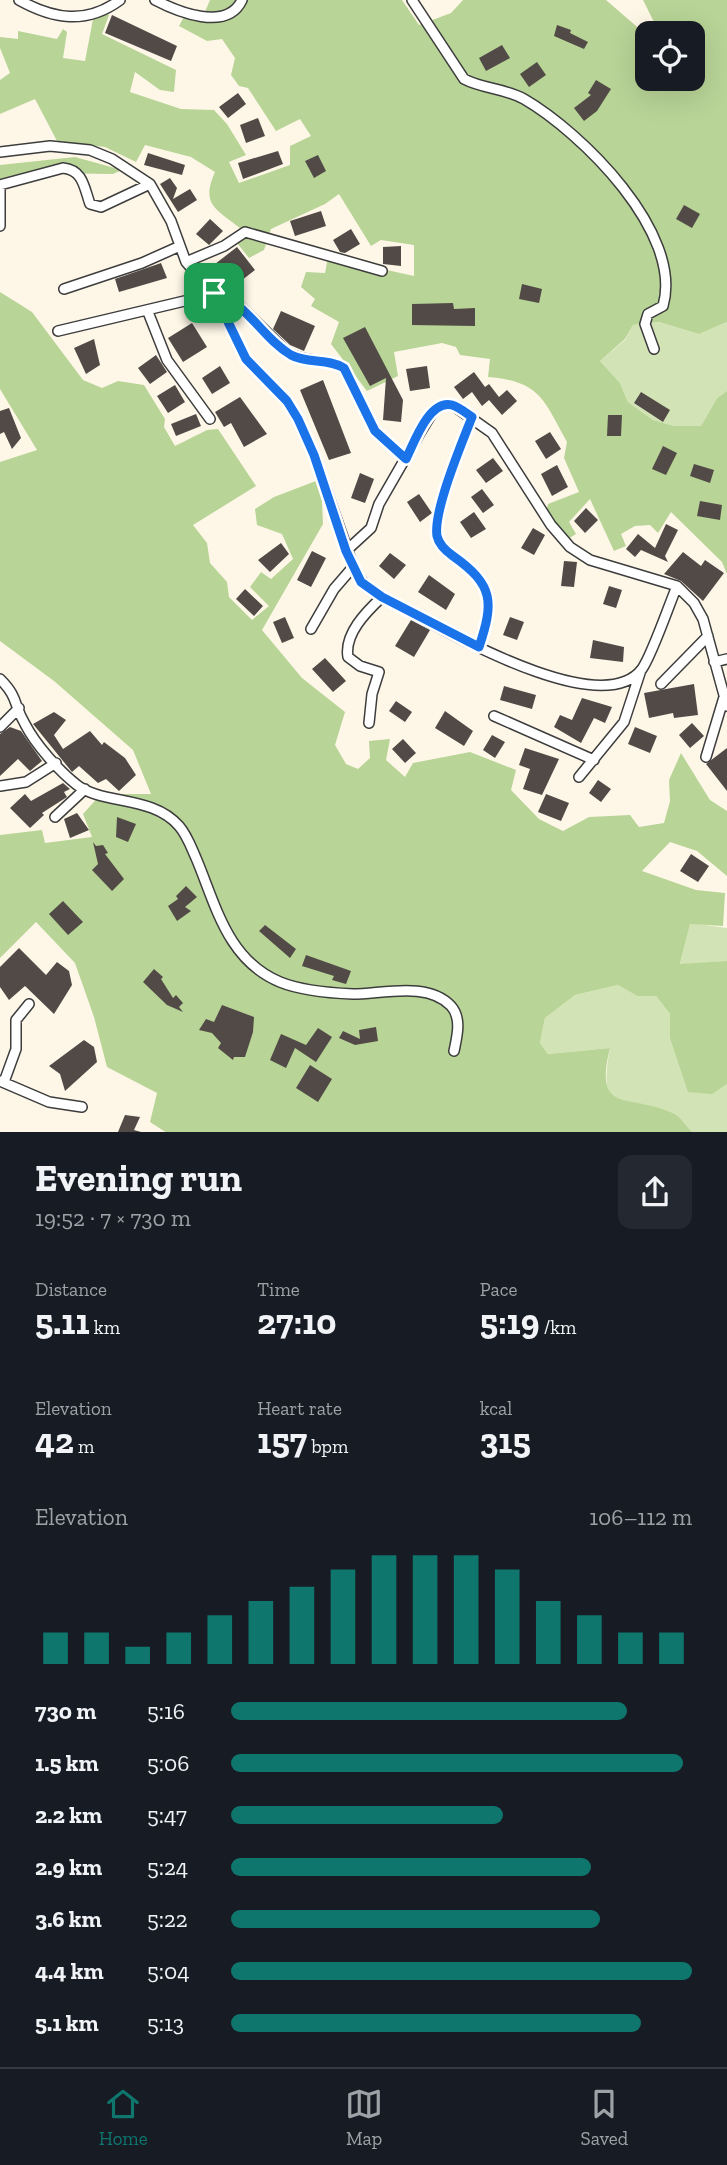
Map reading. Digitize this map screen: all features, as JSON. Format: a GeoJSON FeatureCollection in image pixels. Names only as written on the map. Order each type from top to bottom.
{"type":"FeatureCollection","features":[{"type":"Feature","properties":{"kind":"street"},"geometry":{"type":"LineString","coordinates":[[19,0],[51,16],[75,18],[120,0]]}},
{"type":"Feature","properties":{"kind":"street"},"geometry":{"type":"LineString","coordinates":[[155,0],[172,9],[210,17],[230,14],[239,8],[242,0]]}},
{"type":"Feature","properties":{"kind":"street"},"geometry":{"type":"LineString","coordinates":[[412,0],[464,79],[507,90],[570,130],[614,176],[643,215],[657,248],[666,294],[663,306],[648,314],[645,324],[654,349]]}},
{"type":"Feature","properties":{"kind":"street"},"geometry":{"type":"LineString","coordinates":[[0,152],[50,146],[90,149],[150,184],[171,221],[186,262],[214,293],[246,359],[287,401],[298,419],[314,455],[346,551],[361,582],[382,597],[479,647],[533,671],[591,685],[621,683],[641,670]]}},
{"type":"Feature","properties":{"kind":"street"},"geometry":{"type":"LineString","coordinates":[[0,226],[0,185],[64,168],[73,169],[79,173],[90,204],[101,207],[150,184]]}},
{"type":"Feature","properties":{"kind":"street"},"geometry":{"type":"LineString","coordinates":[[186,262],[224,246],[245,232],[382,271]]}},
{"type":"Feature","properties":{"kind":"street"},"geometry":{"type":"LineString","coordinates":[[64,289],[142,263],[180,246]]}},
{"type":"Feature","properties":{"kind":"street"},"geometry":{"type":"LineString","coordinates":[[58,331],[148,312],[214,293],[227,297],[240,306],[288,353],[300,360],[336,363],[344,368],[375,431],[406,459]]}},
{"type":"Feature","properties":{"kind":"street"},"geometry":{"type":"LineString","coordinates":[[148,312],[167,360],[210,419]]}},
{"type":"Feature","properties":{"kind":"street"},"geometry":{"type":"LineString","coordinates":[[346,551],[371,528],[379,505],[434,410],[445,404],[454,405],[472,417],[502,446],[551,525],[570,547],[590,560],[677,586],[699,609],[725,701],[706,757]]}},
{"type":"Feature","properties":{"kind":"street"},"geometry":{"type":"LineString","coordinates":[[472,417],[456,458],[437,524],[437,538],[443,549],[467,566],[488,590],[488,613],[479,647]]}},
{"type":"Feature","properties":{"kind":"street"},"geometry":{"type":"LineString","coordinates":[[312,629],[334,589],[353,567]]}},
{"type":"Feature","properties":{"kind":"street"},"geometry":{"type":"LineString","coordinates":[[579,777],[624,722],[641,670],[677,586]]}},
{"type":"Feature","properties":{"kind":"street"},"geometry":{"type":"LineString","coordinates":[[369,723],[372,694],[379,672],[355,663],[348,657],[347,646],[353,630],[382,597]]}},
{"type":"Feature","properties":{"kind":"street"},"geometry":{"type":"LineString","coordinates":[[661,684],[708,636]]}},
{"type":"Feature","properties":{"kind":"street"},"geometry":{"type":"LineString","coordinates":[[714,662],[727,659]]}},
{"type":"Feature","properties":{"kind":"street"},"geometry":{"type":"LineString","coordinates":[[0,679],[14,692],[24,724],[56,762],[85,789],[159,811],[178,824],[192,849],[220,923],[236,948],[259,969],[280,982],[324,992],[390,991],[435,996],[452,1006],[456,1016],[458,1027],[454,1051]]}},
{"type":"Feature","properties":{"kind":"street"},"geometry":{"type":"LineString","coordinates":[[0,727],[19,708]]}},
{"type":"Feature","properties":{"kind":"street"},"geometry":{"type":"LineString","coordinates":[[494,716],[594,760]]}},
{"type":"Feature","properties":{"kind":"street"},"geometry":{"type":"LineString","coordinates":[[0,786],[26,782],[56,762]]}},
{"type":"Feature","properties":{"kind":"street"},"geometry":{"type":"LineString","coordinates":[[55,817],[85,789]]}},
{"type":"Feature","properties":{"kind":"street"},"geometry":{"type":"LineString","coordinates":[[29,1004],[16,1020],[16,1049],[2,1081],[50,1102],[82,1107]]}},
{"type":"Feature","properties":{"kind":"green space"},"geometry":{"type":"Polygon","coordinates":[[[210,0],[402,0],[419,25],[451,13],[463,0],[606,0],[635,25],[635,91],[705,91],[705,21],[654,21],[643,0],[727,0],[727,322],[699,334],[659,322],[633,325],[625,339],[600,361],[620,383],[628,402],[653,420],[674,426],[701,426],[717,398],[727,391],[727,574],[722,562],[671,512],[658,533],[650,525],[635,526],[621,534],[626,546],[614,551],[590,499],[569,522],[576,534],[565,541],[558,525],[546,513],[548,504],[579,492],[564,458],[567,442],[539,396],[519,383],[488,377],[490,359],[460,355],[456,347],[442,343],[394,352],[398,376],[367,391],[331,344],[339,322],[311,306],[315,299],[301,287],[306,272],[325,273],[328,257],[414,276],[414,245],[381,240],[371,246],[339,194],[325,204],[271,229],[264,250],[249,258],[237,243],[242,230],[210,200],[209,192],[215,172],[191,157],[145,145],[136,162],[105,147],[57,141],[35,99],[0,114],[0,80],[10,73],[0,48],[0,37],[18,39],[18,31],[57,39],[63,29],[67,32],[63,58],[85,61],[94,14],[104,11],[109,15],[102,34],[176,70],[174,92],[160,90],[135,72],[130,92],[181,109],[214,110],[227,124],[246,155],[229,162],[239,183],[290,165],[290,146],[311,136],[300,119],[276,131],[248,88],[239,86],[231,75],[235,58],[222,39],[207,41],[179,26],[186,13],[202,19],[210,0]]]}},
{"type":"Feature","properties":{"kind":"green space"},"geometry":{"type":"Polygon","coordinates":[[[75,157],[122,170],[113,174],[40,173],[0,184],[0,165],[75,157]]]}},
{"type":"Feature","properties":{"kind":"green space"},"geometry":{"type":"Polygon","coordinates":[[[0,292],[32,312],[83,380],[102,388],[118,381],[144,385],[165,419],[164,427],[175,446],[207,430],[218,429],[256,486],[193,525],[207,543],[210,563],[227,582],[229,597],[252,620],[269,606],[250,587],[261,572],[271,579],[293,559],[282,534],[257,525],[255,509],[274,497],[321,479],[323,524],[262,630],[302,678],[345,712],[335,745],[346,764],[358,769],[370,758],[369,741],[390,739],[386,760],[405,777],[413,763],[470,752],[516,770],[511,790],[539,819],[563,831],[589,817],[630,815],[639,827],[664,823],[670,801],[669,780],[681,753],[710,800],[727,811],[727,876],[697,851],[670,842],[642,871],[696,890],[725,893],[723,926],[690,924],[680,964],[727,961],[727,1084],[712,1094],[688,1092],[670,1038],[670,1014],[656,996],[637,996],[618,985],[575,995],[545,1018],[540,1043],[548,1054],[610,1048],[606,1069],[611,1093],[630,1102],[673,1113],[692,1132],[165,1132],[150,1122],[157,1093],[107,1067],[94,1017],[75,963],[36,922],[0,958],[0,835],[42,830],[45,843],[92,837],[83,814],[101,794],[151,794],[133,750],[54,681],[0,641],[0,462],[37,450],[0,389],[0,292]]]}},
{"type":"Feature","properties":{"kind":"green space"},"geometry":{"type":"Polygon","coordinates":[[[659,322],[699,334],[727,322],[727,391],[717,398],[701,426],[674,426],[653,420],[628,402],[620,383],[600,361],[625,340],[633,325],[659,322]]]}},
{"type":"Feature","properties":{"kind":"green space"},"geometry":{"type":"Polygon","coordinates":[[[690,923],[727,928],[727,961],[680,965],[690,923]]]}},
{"type":"Feature","properties":{"kind":"green space"},"geometry":{"type":"Polygon","coordinates":[[[618,985],[637,996],[656,996],[670,1014],[670,1038],[712,1093],[727,1084],[727,1132],[692,1132],[673,1113],[656,1107],[619,1101],[611,1096],[607,1087],[610,1048],[548,1054],[540,1043],[545,1018],[575,995],[618,985]]]}},
{"type":"Feature","properties":{"kind":"building"},"geometry":{"type":"Polygon","coordinates":[[[112,15],[177,46],[171,61],[105,33],[112,15]]]}},
{"type":"Feature","properties":{"kind":"building"},"geometry":{"type":"Polygon","coordinates":[[[557,25],[571,30],[570,33],[588,42],[584,49],[554,36],[557,25]]]}},
{"type":"Feature","properties":{"kind":"building"},"geometry":{"type":"Polygon","coordinates":[[[502,45],[510,58],[486,71],[479,58],[502,45]]]}},
{"type":"Feature","properties":{"kind":"building"},"geometry":{"type":"Polygon","coordinates":[[[537,62],[546,75],[529,87],[520,74],[537,62]]]}},
{"type":"Feature","properties":{"kind":"building"},"geometry":{"type":"Polygon","coordinates":[[[596,80],[611,89],[597,111],[584,121],[574,108],[591,95],[588,93],[596,80]]]}},
{"type":"Feature","properties":{"kind":"building"},"geometry":{"type":"Polygon","coordinates":[[[238,93],[246,104],[228,118],[219,107],[238,93]]]}},
{"type":"Feature","properties":{"kind":"building"},"geometry":{"type":"Polygon","coordinates":[[[258,118],[265,136],[246,143],[240,125],[258,118]]]}},
{"type":"Feature","properties":{"kind":"building"},"geometry":{"type":"Polygon","coordinates":[[[278,151],[283,164],[243,179],[238,163],[278,151]]]}},
{"type":"Feature","properties":{"kind":"building"},"geometry":{"type":"Polygon","coordinates":[[[148,153],[185,165],[182,175],[144,165],[148,153]]]}},
{"type":"Feature","properties":{"kind":"building"},"geometry":{"type":"Polygon","coordinates":[[[318,155],[326,171],[314,178],[305,161],[318,155]]]}},
{"type":"Feature","properties":{"kind":"building"},"geometry":{"type":"Polygon","coordinates":[[[170,178],[177,188],[173,199],[190,189],[197,200],[178,212],[160,184],[170,178]]]}},
{"type":"Feature","properties":{"kind":"building"},"geometry":{"type":"Polygon","coordinates":[[[684,205],[700,214],[692,228],[676,219],[684,205]]]}},
{"type":"Feature","properties":{"kind":"building"},"geometry":{"type":"Polygon","coordinates":[[[321,211],[326,226],[295,236],[290,221],[321,211]]]}},
{"type":"Feature","properties":{"kind":"building"},"geometry":{"type":"Polygon","coordinates":[[[210,219],[223,231],[209,245],[196,234],[210,219]]]}},
{"type":"Feature","properties":{"kind":"building"},"geometry":{"type":"Polygon","coordinates":[[[351,229],[360,244],[345,253],[340,252],[333,240],[351,229]]]}},
{"type":"Feature","properties":{"kind":"building"},"geometry":{"type":"Polygon","coordinates":[[[401,246],[401,266],[383,264],[383,247],[401,246]]]}},
{"type":"Feature","properties":{"kind":"building"},"geometry":{"type":"Polygon","coordinates":[[[237,247],[255,270],[233,287],[215,264],[237,247]]]}},
{"type":"Feature","properties":{"kind":"building"},"geometry":{"type":"Polygon","coordinates":[[[161,263],[167,278],[119,292],[115,279],[161,263]]]}},
{"type":"Feature","properties":{"kind":"building"},"geometry":{"type":"Polygon","coordinates":[[[522,284],[542,289],[539,303],[519,299],[522,284]]]}},
{"type":"Feature","properties":{"kind":"building"},"geometry":{"type":"Polygon","coordinates":[[[453,303],[454,309],[475,308],[475,326],[412,325],[412,304],[453,303]]]}},
{"type":"Feature","properties":{"kind":"building"},"geometry":{"type":"Polygon","coordinates":[[[281,311],[315,326],[304,351],[290,345],[273,329],[281,311]]]}},
{"type":"Feature","properties":{"kind":"building"},"geometry":{"type":"Polygon","coordinates":[[[192,323],[207,347],[183,362],[168,338],[192,323]]]}},
{"type":"Feature","properties":{"kind":"building"},"geometry":{"type":"Polygon","coordinates":[[[365,327],[403,400],[401,422],[383,420],[386,378],[370,386],[343,338],[365,327]]]}},
{"type":"Feature","properties":{"kind":"building"},"geometry":{"type":"Polygon","coordinates":[[[94,339],[100,365],[86,374],[74,348],[94,339]]]}},
{"type":"Feature","properties":{"kind":"building"},"geometry":{"type":"Polygon","coordinates":[[[156,355],[167,372],[150,384],[138,368],[156,355]]]}},
{"type":"Feature","properties":{"kind":"building"},"geometry":{"type":"Polygon","coordinates":[[[220,366],[230,383],[212,394],[202,378],[220,366]]]}},
{"type":"Feature","properties":{"kind":"building"},"geometry":{"type":"Polygon","coordinates":[[[427,366],[430,388],[410,391],[406,369],[427,366]]]}},
{"type":"Feature","properties":{"kind":"building"},"geometry":{"type":"Polygon","coordinates":[[[474,372],[485,387],[489,384],[499,397],[507,390],[517,401],[502,415],[489,400],[482,406],[472,392],[463,399],[454,387],[474,372]]]}},
{"type":"Feature","properties":{"kind":"building"},"geometry":{"type":"Polygon","coordinates":[[[323,380],[351,453],[329,460],[300,390],[323,380]]]}},
{"type":"Feature","properties":{"kind":"building"},"geometry":{"type":"Polygon","coordinates":[[[175,385],[185,402],[168,413],[157,396],[175,385]]]}},
{"type":"Feature","properties":{"kind":"building"},"geometry":{"type":"Polygon","coordinates":[[[641,392],[670,410],[663,422],[634,403],[641,392]]]}},
{"type":"Feature","properties":{"kind":"building"},"geometry":{"type":"Polygon","coordinates":[[[240,397],[267,434],[244,447],[231,423],[224,427],[215,412],[240,397]]]}},
{"type":"Feature","properties":{"kind":"building"},"geometry":{"type":"Polygon","coordinates":[[[9,408],[21,438],[12,449],[4,432],[0,434],[0,411],[9,408]]]}},
{"type":"Feature","properties":{"kind":"building"},"geometry":{"type":"Polygon","coordinates":[[[196,414],[201,426],[176,436],[171,424],[196,414]]]}},
{"type":"Feature","properties":{"kind":"building"},"geometry":{"type":"Polygon","coordinates":[[[608,415],[622,415],[621,436],[607,436],[608,415]]]}},
{"type":"Feature","properties":{"kind":"building"},"geometry":{"type":"Polygon","coordinates":[[[550,432],[561,449],[546,459],[535,441],[550,432]]]}},
{"type":"Feature","properties":{"kind":"building"},"geometry":{"type":"Polygon","coordinates":[[[663,446],[677,453],[666,475],[652,469],[663,446]]]}},
{"type":"Feature","properties":{"kind":"building"},"geometry":{"type":"Polygon","coordinates":[[[493,458],[503,471],[486,483],[476,470],[493,458]]]}},
{"type":"Feature","properties":{"kind":"building"},"geometry":{"type":"Polygon","coordinates":[[[694,464],[714,470],[710,483],[690,476],[694,464]]]}},
{"type":"Feature","properties":{"kind":"building"},"geometry":{"type":"Polygon","coordinates":[[[557,465],[568,487],[552,496],[541,474],[557,465]]]}},
{"type":"Feature","properties":{"kind":"building"},"geometry":{"type":"Polygon","coordinates":[[[360,473],[374,479],[365,503],[351,498],[360,473]]]}},
{"type":"Feature","properties":{"kind":"building"},"geometry":{"type":"Polygon","coordinates":[[[482,489],[494,505],[483,513],[471,497],[482,489]]]}},
{"type":"Feature","properties":{"kind":"building"},"geometry":{"type":"Polygon","coordinates":[[[419,494],[432,513],[420,522],[407,502],[419,494]]]}},
{"type":"Feature","properties":{"kind":"building"},"geometry":{"type":"Polygon","coordinates":[[[700,501],[722,505],[720,520],[697,516],[700,501]]]}},
{"type":"Feature","properties":{"kind":"building"},"geometry":{"type":"Polygon","coordinates":[[[586,508],[598,520],[585,533],[574,521],[586,508]]]}},
{"type":"Feature","properties":{"kind":"building"},"geometry":{"type":"Polygon","coordinates":[[[474,512],[486,529],[471,538],[460,522],[474,512]]]}},
{"type":"Feature","properties":{"kind":"building"},"geometry":{"type":"Polygon","coordinates":[[[666,524],[678,530],[665,556],[668,562],[641,550],[635,557],[626,549],[638,534],[655,548],[666,524]]]}},
{"type":"Feature","properties":{"kind":"building"},"geometry":{"type":"Polygon","coordinates":[[[533,528],[545,535],[534,555],[521,548],[533,528]]]}},
{"type":"Feature","properties":{"kind":"building"},"geometry":{"type":"Polygon","coordinates":[[[281,543],[289,554],[270,572],[258,560],[281,543]]]}},
{"type":"Feature","properties":{"kind":"building"},"geometry":{"type":"Polygon","coordinates":[[[312,551],[326,558],[311,587],[297,580],[312,551]]]}},
{"type":"Feature","properties":{"kind":"building"},"geometry":{"type":"Polygon","coordinates":[[[683,552],[701,566],[705,560],[724,573],[703,601],[681,581],[664,574],[683,552]]]}},
{"type":"Feature","properties":{"kind":"building"},"geometry":{"type":"Polygon","coordinates":[[[390,553],[406,565],[394,579],[379,566],[390,553]]]}},
{"type":"Feature","properties":{"kind":"building"},"geometry":{"type":"Polygon","coordinates":[[[564,561],[577,562],[574,587],[561,586],[564,561]]]}},
{"type":"Feature","properties":{"kind":"building"},"geometry":{"type":"Polygon","coordinates":[[[429,575],[455,594],[446,610],[418,592],[429,575]]]}},
{"type":"Feature","properties":{"kind":"building"},"geometry":{"type":"Polygon","coordinates":[[[609,586],[622,590],[616,608],[603,604],[609,586]]]}},
{"type":"Feature","properties":{"kind":"building"},"geometry":{"type":"Polygon","coordinates":[[[245,589],[263,606],[254,616],[236,599],[245,589]]]}},
{"type":"Feature","properties":{"kind":"building"},"geometry":{"type":"Polygon","coordinates":[[[285,617],[294,638],[282,643],[273,622],[285,617]]]}},
{"type":"Feature","properties":{"kind":"building"},"geometry":{"type":"Polygon","coordinates":[[[510,617],[524,622],[517,640],[503,635],[510,617]]]}},
{"type":"Feature","properties":{"kind":"building"},"geometry":{"type":"Polygon","coordinates":[[[411,620],[430,630],[414,657],[395,646],[411,620]]]}},
{"type":"Feature","properties":{"kind":"building"},"geometry":{"type":"Polygon","coordinates":[[[593,640],[624,647],[623,662],[590,658],[593,640]]]}},
{"type":"Feature","properties":{"kind":"building"},"geometry":{"type":"Polygon","coordinates":[[[325,658],[346,681],[333,692],[312,669],[325,658]]]}},
{"type":"Feature","properties":{"kind":"building"},"geometry":{"type":"Polygon","coordinates":[[[694,684],[698,715],[674,718],[673,713],[649,718],[644,693],[694,684]]]}},
{"type":"Feature","properties":{"kind":"building"},"geometry":{"type":"Polygon","coordinates":[[[504,686],[536,695],[532,709],[500,700],[504,686]]]}},
{"type":"Feature","properties":{"kind":"building"},"geometry":{"type":"Polygon","coordinates":[[[582,698],[612,707],[605,723],[594,718],[581,743],[554,727],[560,715],[572,720],[582,698]]]}},
{"type":"Feature","properties":{"kind":"building"},"geometry":{"type":"Polygon","coordinates":[[[396,701],[412,712],[405,722],[389,711],[396,701]]]}},
{"type":"Feature","properties":{"kind":"building"},"geometry":{"type":"Polygon","coordinates":[[[445,711],[473,731],[464,746],[435,728],[445,711]]]}},
{"type":"Feature","properties":{"kind":"building"},"geometry":{"type":"Polygon","coordinates":[[[54,712],[66,720],[54,735],[63,749],[90,731],[102,745],[104,742],[125,758],[136,775],[119,791],[106,779],[98,783],[79,766],[72,772],[33,724],[54,712]]]}},
{"type":"Feature","properties":{"kind":"building"},"geometry":{"type":"Polygon","coordinates":[[[692,723],[704,736],[690,748],[679,735],[692,723]]]}},
{"type":"Feature","properties":{"kind":"building"},"geometry":{"type":"Polygon","coordinates":[[[10,727],[21,731],[42,761],[30,771],[18,759],[0,776],[0,734],[10,727]]]}},
{"type":"Feature","properties":{"kind":"building"},"geometry":{"type":"Polygon","coordinates":[[[635,727],[657,736],[650,753],[628,744],[635,727]]]}},
{"type":"Feature","properties":{"kind":"building"},"geometry":{"type":"Polygon","coordinates":[[[492,735],[505,742],[495,758],[483,750],[492,735]]]}},
{"type":"Feature","properties":{"kind":"building"},"geometry":{"type":"Polygon","coordinates":[[[403,739],[416,753],[405,763],[392,749],[403,739]]]}},
{"type":"Feature","properties":{"kind":"building"},"geometry":{"type":"Polygon","coordinates":[[[525,748],[559,759],[542,795],[523,789],[530,769],[519,765],[525,748]]]}},
{"type":"Feature","properties":{"kind":"building"},"geometry":{"type":"Polygon","coordinates":[[[727,748],[727,791],[706,764],[727,748]]]}},
{"type":"Feature","properties":{"kind":"building"},"geometry":{"type":"Polygon","coordinates":[[[598,780],[611,789],[601,802],[589,793],[598,780]]]}},
{"type":"Feature","properties":{"kind":"building"},"geometry":{"type":"Polygon","coordinates":[[[63,783],[70,789],[64,792],[67,797],[42,813],[44,815],[30,828],[10,808],[25,794],[31,801],[63,783]]]}},
{"type":"Feature","properties":{"kind":"building"},"geometry":{"type":"Polygon","coordinates":[[[546,794],[569,803],[561,821],[538,812],[546,794]]]}},
{"type":"Feature","properties":{"kind":"building"},"geometry":{"type":"Polygon","coordinates":[[[77,813],[89,830],[70,838],[64,819],[77,813]]]}},
{"type":"Feature","properties":{"kind":"building"},"geometry":{"type":"Polygon","coordinates":[[[117,817],[136,824],[128,842],[116,837],[117,817]]]}},
{"type":"Feature","properties":{"kind":"building"},"geometry":{"type":"Polygon","coordinates":[[[93,842],[96,846],[103,845],[108,853],[105,854],[124,879],[112,891],[92,870],[98,864],[93,842]]]}},
{"type":"Feature","properties":{"kind":"building"},"geometry":{"type":"Polygon","coordinates":[[[691,854],[709,866],[698,882],[680,871],[691,854]]]}},
{"type":"Feature","properties":{"kind":"building"},"geometry":{"type":"Polygon","coordinates":[[[186,886],[197,897],[185,907],[191,911],[177,921],[168,906],[178,899],[176,896],[186,886]]]}},
{"type":"Feature","properties":{"kind":"building"},"geometry":{"type":"Polygon","coordinates":[[[63,901],[83,922],[68,935],[49,914],[63,901]]]}},
{"type":"Feature","properties":{"kind":"building"},"geometry":{"type":"Polygon","coordinates":[[[265,925],[296,949],[290,958],[259,931],[265,925]]]}},
{"type":"Feature","properties":{"kind":"building"},"geometry":{"type":"Polygon","coordinates":[[[19,948],[46,975],[57,962],[69,971],[72,985],[54,1014],[25,986],[9,1000],[0,987],[0,967],[19,948]]]}},
{"type":"Feature","properties":{"kind":"building"},"geometry":{"type":"Polygon","coordinates":[[[306,955],[351,971],[346,984],[332,980],[334,976],[302,966],[306,955]]]}},
{"type":"Feature","properties":{"kind":"building"},"geometry":{"type":"Polygon","coordinates":[[[154,969],[163,977],[161,979],[173,998],[176,995],[183,1003],[179,1007],[183,1012],[167,1005],[143,982],[154,969]]]}},
{"type":"Feature","properties":{"kind":"building"},"geometry":{"type":"Polygon","coordinates":[[[222,1005],[254,1017],[253,1032],[245,1057],[234,1057],[233,1060],[218,1048],[221,1043],[212,1033],[199,1030],[206,1019],[214,1022],[222,1005]]]}},
{"type":"Feature","properties":{"kind":"building"},"geometry":{"type":"Polygon","coordinates":[[[376,1027],[378,1041],[355,1045],[339,1038],[343,1031],[360,1039],[359,1030],[376,1027]]]}},
{"type":"Feature","properties":{"kind":"building"},"geometry":{"type":"Polygon","coordinates":[[[318,1028],[332,1037],[316,1062],[295,1048],[286,1068],[270,1060],[281,1034],[306,1045],[318,1028]]]}},
{"type":"Feature","properties":{"kind":"building"},"geometry":{"type":"Polygon","coordinates":[[[84,1040],[94,1047],[97,1062],[65,1091],[60,1074],[49,1066],[84,1040]]]}},
{"type":"Feature","properties":{"kind":"building"},"geometry":{"type":"Polygon","coordinates":[[[310,1065],[332,1079],[318,1102],[296,1088],[310,1065]]]}},
{"type":"Feature","properties":{"kind":"building"},"geometry":{"type":"Polygon","coordinates":[[[125,1115],[140,1117],[134,1130],[141,1132],[118,1132],[125,1115]]]}},
{"type":"Feature","properties":{"kind":"route"},"geometry":{"type":"LineString","coordinates":[[214,293],[227,297],[240,306],[274,342],[300,360],[336,363],[344,368],[375,431],[406,459],[434,410],[445,404],[454,405],[472,417],[456,458],[437,524],[437,538],[443,549],[467,566],[488,590],[490,601],[479,647],[382,597],[361,582],[346,551],[314,455],[298,419],[268,379],[246,359],[214,293]]}}]}
